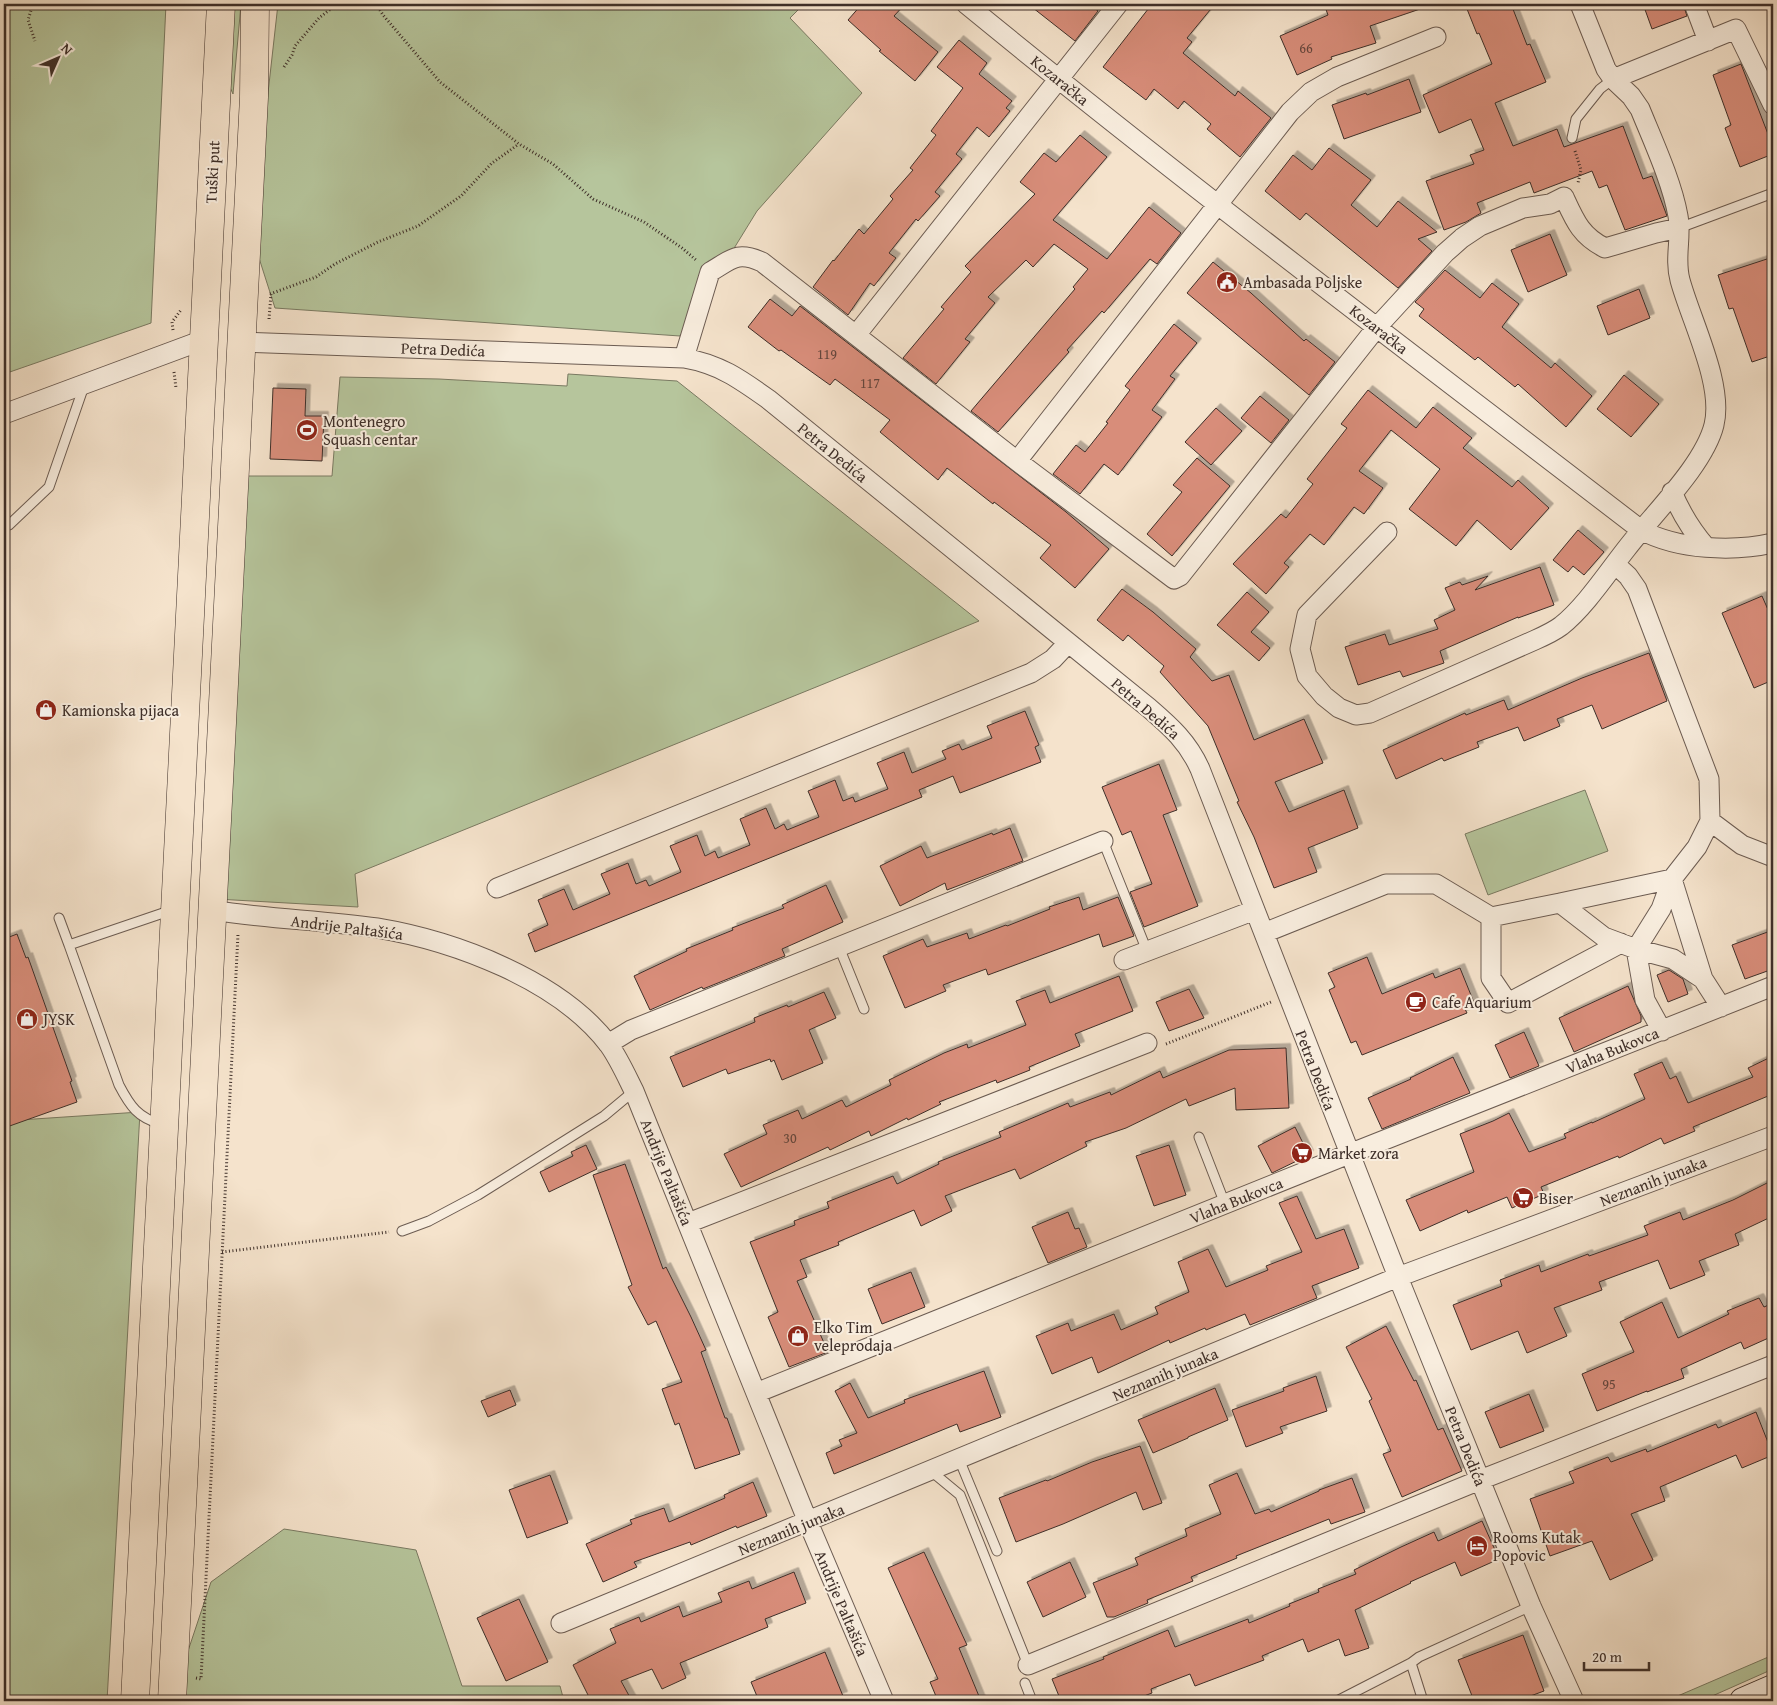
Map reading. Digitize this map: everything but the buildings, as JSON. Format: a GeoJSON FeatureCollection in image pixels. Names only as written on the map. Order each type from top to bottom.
{"type":"FeatureCollection","features":[{"type":"Feature","properties":{"kind":"main road","name":"Tuški put"},"geometry":{"type":"LineString","coordinates":[[135,1701],[221,4]]}},
{"type":"Feature","properties":{"kind":"main road"},"geometry":{"type":"LineString","coordinates":[[172,1701],[254,97],[255,4]]}},
{"type":"Feature","properties":{"kind":"main road"},"geometry":{"type":"LineString","coordinates":[[1743,1701],[1773,1688]]}},
{"type":"Feature","properties":{"kind":"street","name":"Kozaračka"},"geometry":{"type":"LineString","coordinates":[[966,4],[1217,204],[1641,530],[1659,538],[1706,547],[1735,548],[1773,542]]}},
{"type":"Feature","properties":{"kind":"street"},"geometry":{"type":"LineString","coordinates":[[856,335],[1118,4]]}},
{"type":"Feature","properties":{"kind":"street"},"geometry":{"type":"LineString","coordinates":[[1387,532],[1307,614],[1300,649],[1308,676],[1324,696],[1339,708],[1356,715],[1370,713],[1551,633],[1575,613],[1706,448],[1714,425],[1717,403],[1712,379],[1680,279],[1677,262],[1679,228],[1673,197],[1640,109],[1632,96],[1614,79],[1601,57],[1580,4]]}},
{"type":"Feature","properties":{"kind":"street"},"geometry":{"type":"LineString","coordinates":[[1694,4],[1708,41]]}},
{"type":"Feature","properties":{"kind":"street"},"geometry":{"type":"LineString","coordinates":[[1614,79],[1736,29],[1773,104]]}},
{"type":"Feature","properties":{"kind":"street"},"geometry":{"type":"LineString","coordinates":[[1017,461],[1290,112],[1311,92],[1338,77],[1436,37]]}},
{"type":"Feature","properties":{"kind":"street"},"geometry":{"type":"LineString","coordinates":[[684,358],[710,272],[737,256],[750,257],[762,262],[1017,461],[1174,579],[1180,576],[1377,327],[1445,253],[1462,238],[1480,226],[1523,208],[1550,204],[1564,197],[1577,226],[1592,242],[1605,248],[1679,228]]}},
{"type":"Feature","properties":{"kind":"street"},"geometry":{"type":"LineString","coordinates":[[4,414],[203,340]]}},
{"type":"Feature","properties":{"kind":"street","name":"Petra Dedića"},"geometry":{"type":"LineString","coordinates":[[240,342],[684,358],[711,364],[739,378],[768,399],[1149,708],[1183,739],[1200,769],[1398,1278],[1531,1606],[1574,1701]]}},
{"type":"Feature","properties":{"kind":"street"},"geometry":{"type":"LineString","coordinates":[[1672,492],[1686,522],[1706,547]]}},
{"type":"Feature","properties":{"kind":"street"},"geometry":{"type":"LineString","coordinates":[[1491,917],[1491,978],[1508,1003],[1628,946],[1661,909],[1672,879],[1697,847],[1710,821],[1709,779],[1637,590],[1628,576],[1614,564]]}},
{"type":"Feature","properties":{"kind":"street"},"geometry":{"type":"LineString","coordinates":[[497,888],[1031,673],[1053,659],[1068,643]]}},
{"type":"Feature","properties":{"kind":"street"},"geometry":{"type":"LineString","coordinates":[[1710,821],[1742,845],[1773,857]]}},
{"type":"Feature","properties":{"kind":"street"},"geometry":{"type":"LineString","coordinates":[[608,1044],[631,1030],[1103,841]]}},
{"type":"Feature","properties":{"kind":"street"},"geometry":{"type":"LineString","coordinates":[[1264,933],[1386,884],[1436,884],[1491,917],[1672,879]]}},
{"type":"Feature","properties":{"kind":"street"},"geometry":{"type":"LineString","coordinates":[[1672,879],[1703,979],[1721,1007]]}},
{"type":"Feature","properties":{"kind":"street"},"geometry":{"type":"LineString","coordinates":[[1560,903],[1604,936],[1628,946],[1673,959],[1703,979]]}},
{"type":"Feature","properties":{"kind":"street","name":"Andrije Paltašića"},"geometry":{"type":"LineString","coordinates":[[212,910],[375,928],[427,938],[448,945],[512,971],[550,993],[581,1015],[608,1044],[619,1060],[634,1092],[808,1522],[884,1701]]}},
{"type":"Feature","properties":{"kind":"street"},"geometry":{"type":"LineString","coordinates":[[1124,960],[1255,910]]}},
{"type":"Feature","properties":{"kind":"street"},"geometry":{"type":"LineString","coordinates":[[1628,946],[1645,1000],[1662,1030]]}},
{"type":"Feature","properties":{"kind":"street","name":"Vlaha Bukovca"},"geometry":{"type":"LineString","coordinates":[[756,1393],[1349,1154],[1773,986]]}},
{"type":"Feature","properties":{"kind":"street"},"geometry":{"type":"LineString","coordinates":[[688,1223],[1147,1043]]}},
{"type":"Feature","properties":{"kind":"street","name":"Neznanih junaka"},"geometry":{"type":"LineString","coordinates":[[561,1623],[1398,1278],[1773,1136]]}},
{"type":"Feature","properties":{"kind":"street"},"geometry":{"type":"LineString","coordinates":[[1028,1665],[1480,1480],[1773,1365]]}},
{"type":"Feature","properties":{"kind":"lane"},"geometry":{"type":"LineString","coordinates":[[1572,138],[1576,119],[1600,89],[1614,79]]}},
{"type":"Feature","properties":{"kind":"lane"},"geometry":{"type":"LineString","coordinates":[[1679,228],[1773,193]]}},
{"type":"Feature","properties":{"kind":"lane"},"geometry":{"type":"LineString","coordinates":[[4,527],[9,525],[49,488],[84,384]]}},
{"type":"Feature","properties":{"kind":"lane"},"geometry":{"type":"LineString","coordinates":[[1103,841],[1147,952]]}},
{"type":"Feature","properties":{"kind":"lane"},"geometry":{"type":"LineString","coordinates":[[69,946],[174,909]]}},
{"type":"Feature","properties":{"kind":"lane"},"geometry":{"type":"LineString","coordinates":[[59,918],[126,1100],[142,1117],[164,1125]]}},
{"type":"Feature","properties":{"kind":"lane"},"geometry":{"type":"LineString","coordinates":[[838,947],[864,1008]]}},
{"type":"Feature","properties":{"kind":"lane"},"geometry":{"type":"LineString","coordinates":[[402,1231],[429,1221],[478,1195],[604,1116],[634,1092]]}},
{"type":"Feature","properties":{"kind":"lane"},"geometry":{"type":"LineString","coordinates":[[1199,1137],[1225,1204]]}},
{"type":"Feature","properties":{"kind":"lane"},"geometry":{"type":"LineString","coordinates":[[959,1459],[996,1551]]}},
{"type":"Feature","properties":{"kind":"lane"},"geometry":{"type":"LineString","coordinates":[[931,1471],[960,1495],[1028,1665]]}},
{"type":"Feature","properties":{"kind":"lane"},"geometry":{"type":"LineString","coordinates":[[1337,1701],[1411,1663],[1418,1657],[1531,1606]]}},
{"type":"Feature","properties":{"kind":"lane"},"geometry":{"type":"LineString","coordinates":[[1411,1663],[1423,1701]]}},
{"type":"Feature","properties":{"kind":"lane"},"geometry":{"type":"LineString","coordinates":[[1025,1683],[1032,1701]]}},
{"type":"Feature","properties":{"kind":"path"},"geometry":{"type":"LineString","coordinates":[[33,4],[28,20],[35,41]]}},
{"type":"Feature","properties":{"kind":"path"},"geometry":{"type":"LineString","coordinates":[[284,67],[292,55],[295,46],[319,18],[337,4]]}},
{"type":"Feature","properties":{"kind":"path"},"geometry":{"type":"LineString","coordinates":[[376,4],[383,15],[440,82],[519,144],[553,164],[593,199],[644,222],[682,248],[710,272]]}},
{"type":"Feature","properties":{"kind":"path"},"geometry":{"type":"LineString","coordinates":[[1564,197],[1577,188],[1581,170],[1572,138]]}},
{"type":"Feature","properties":{"kind":"path"},"geometry":{"type":"LineString","coordinates":[[269,326],[271,294],[316,277],[335,264],[378,242],[418,226],[461,196],[492,163],[519,144]]}},
{"type":"Feature","properties":{"kind":"path"},"geometry":{"type":"LineString","coordinates":[[201,1679],[238,931]]}},
{"type":"Feature","properties":{"kind":"path"},"geometry":{"type":"LineString","coordinates":[[1147,1043],[1157,1048],[1288,995]]}},
{"type":"Feature","properties":{"kind":"path"},"geometry":{"type":"LineString","coordinates":[[222,1252],[402,1231]]}},
{"type":"Feature","properties":{"kind":"green space"},"geometry":{"type":"Polygon","coordinates":[[[4,4],[166,4],[151,323],[4,374],[4,4]]]}},
{"type":"Feature","properties":{"kind":"green space"},"geometry":{"type":"Polygon","coordinates":[[[230,4],[241,4],[233,94],[229,85],[230,4]]]}},
{"type":"Feature","properties":{"kind":"green space"},"geometry":{"type":"Polygon","coordinates":[[[278,4],[804,4],[790,18],[862,93],[757,211],[680,336],[275,308],[259,258],[267,102],[278,4]]]}},
{"type":"Feature","properties":{"kind":"green space"},"geometry":{"type":"Polygon","coordinates":[[[568,374],[677,381],[979,621],[355,874],[358,907],[216,899],[226,476],[332,476],[340,377],[439,379],[567,386],[568,374]]]}},
{"type":"Feature","properties":{"kind":"green space"},"geometry":{"type":"Polygon","coordinates":[[[1585,790],[1608,851],[1488,895],[1465,834],[1585,790]]]}},
{"type":"Feature","properties":{"kind":"green space"},"geometry":{"type":"Polygon","coordinates":[[[140,1112],[107,1701],[4,1701],[4,1121],[140,1112]]]}},
{"type":"Feature","properties":{"kind":"green space"},"geometry":{"type":"Polygon","coordinates":[[[284,1529],[416,1550],[462,1686],[560,1686],[564,1701],[183,1701],[183,1666],[211,1582],[284,1529]]]}},
{"type":"Feature","properties":{"kind":"green space"},"geometry":{"type":"Polygon","coordinates":[[[1773,1655],[1773,1669],[1701,1701],[1666,1701],[1773,1655]]]}},
{"type":"Feature","properties":{"kind":"place","name":"Ambasada Poljske"},"geometry":{"type":"Point","coordinates":[1227,282]}},
{"type":"Feature","properties":{"kind":"place","name":"Montenegro Squash centar"},"geometry":{"type":"Point","coordinates":[307,430]}},
{"type":"Feature","properties":{"kind":"place","name":"Kamionska pijaca"},"geometry":{"type":"Point","coordinates":[46,710]}},
{"type":"Feature","properties":{"kind":"place","name":"Cafe Aquarium"},"geometry":{"type":"Point","coordinates":[1416,1002]}},
{"type":"Feature","properties":{"kind":"place","name":"JYSK"},"geometry":{"type":"Point","coordinates":[27,1019]}},
{"type":"Feature","properties":{"kind":"place","name":"Market zora"},"geometry":{"type":"Point","coordinates":[1302,1153]}},
{"type":"Feature","properties":{"kind":"place","name":"Biser"},"geometry":{"type":"Point","coordinates":[1523,1198]}},
{"type":"Feature","properties":{"kind":"place","name":"Elko Tim veleprodaja"},"geometry":{"type":"Point","coordinates":[798,1336]}},
{"type":"Feature","properties":{"kind":"place","name":"Rooms Kutak Popovic"},"geometry":{"type":"Point","coordinates":[1477,1546]}}]}
